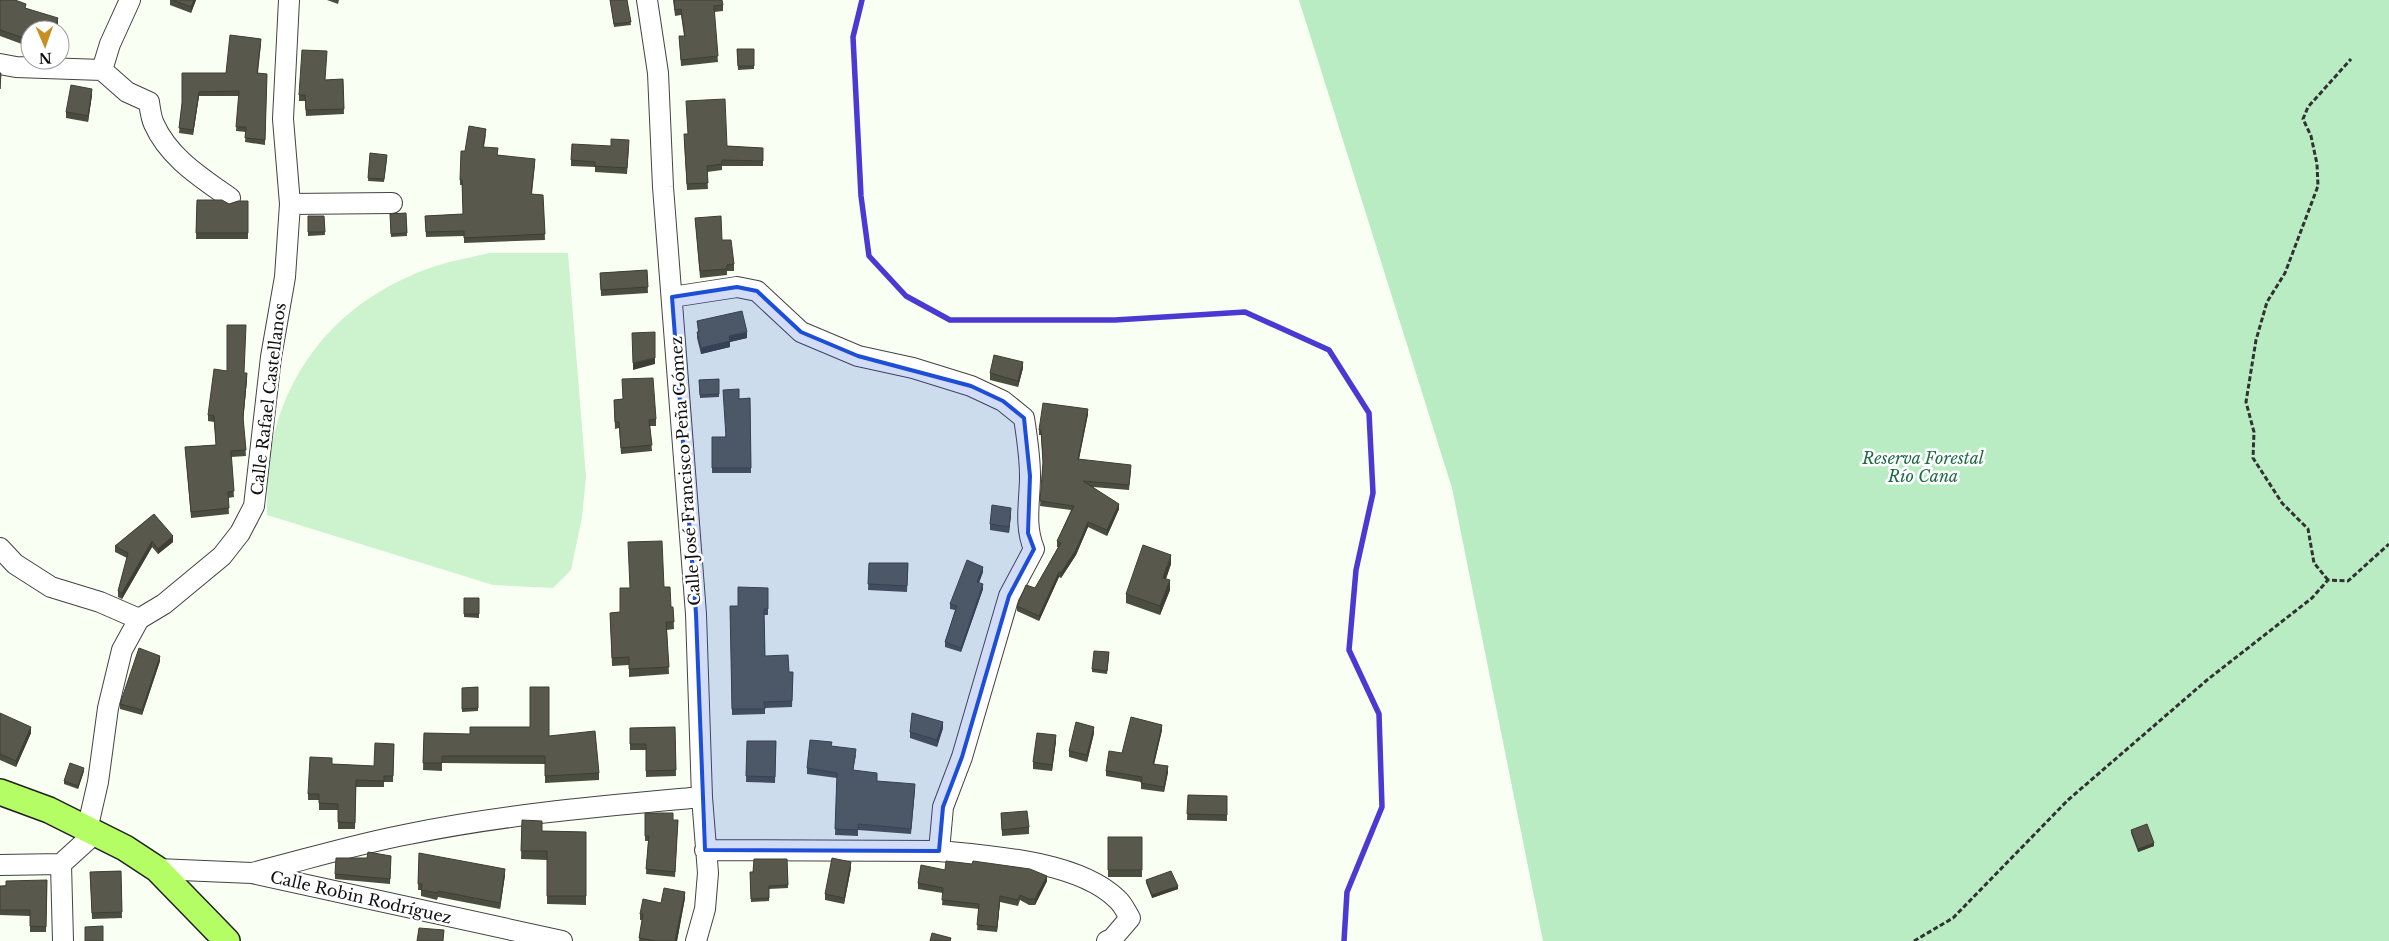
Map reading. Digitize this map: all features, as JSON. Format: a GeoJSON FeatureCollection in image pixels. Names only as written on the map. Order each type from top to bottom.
{"type":"FeatureCollection","features":[{"type":"Feature","properties":{"kind":"main road"},"geometry":{"type":"LineString","coordinates":[[0,792],[49,810],[125,848],[157,869],[227,941]]}},
{"type":"Feature","properties":{"kind":"street"},"geometry":{"type":"LineString","coordinates":[[102,70],[110,44],[130,0]]}},
{"type":"Feature","properties":{"kind":"street","name":"Calle José Francisco Peña Gómez"},"geometry":{"type":"LineString","coordinates":[[647,0],[658,73],[663,187],[696,614],[702,797],[708,872],[705,909],[696,941]]}},
{"type":"Feature","properties":{"kind":"street","name":"Calle Rafael Castellanos"},"geometry":{"type":"LineString","coordinates":[[90,832],[108,708],[122,650],[139,620],[164,604],[222,556],[240,533],[254,506],[271,357],[285,277],[290,204],[283,119],[284,3]]}},
{"type":"Feature","properties":{"kind":"street"},"geometry":{"type":"LineString","coordinates":[[0,64],[16,67],[102,70],[127,92],[149,102],[153,123],[169,148],[194,172],[230,198]]}},
{"type":"Feature","properties":{"kind":"street"},"geometry":{"type":"LineString","coordinates":[[290,204],[392,203]]}},
{"type":"Feature","properties":{"kind":"street"},"geometry":{"type":"LineString","coordinates":[[672,297],[737,287],[757,291],[802,332],[858,356],[913,368],[971,386],[1003,401],[1024,418],[1030,476],[1028,534],[1034,549],[1009,596],[962,757],[943,807],[939,851]]}},
{"type":"Feature","properties":{"kind":"street"},"geometry":{"type":"LineString","coordinates":[[0,548],[15,564],[51,587],[100,602],[139,620]]}},
{"type":"Feature","properties":{"kind":"street"},"geometry":{"type":"LineString","coordinates":[[252,873],[409,834],[462,824],[588,808],[702,797]]}},
{"type":"Feature","properties":{"kind":"street"},"geometry":{"type":"LineString","coordinates":[[63,941],[61,864],[90,832]]}},
{"type":"Feature","properties":{"kind":"street"},"geometry":{"type":"LineString","coordinates":[[705,850],[939,851],[1037,863],[1090,880],[1118,899],[1130,918],[1112,939],[1107,941]]}},
{"type":"Feature","properties":{"kind":"street"},"geometry":{"type":"LineString","coordinates":[[0,865],[61,864]]}},
{"type":"Feature","properties":{"kind":"street","name":"Calle Robin Rodríguez"},"geometry":{"type":"LineString","coordinates":[[157,869],[252,873],[562,941]]}},
{"type":"Feature","properties":{"kind":"path"},"geometry":{"type":"LineString","coordinates":[[2351,59],[2308,107],[2303,119],[2311,136],[2317,164],[2318,186],[2285,273],[2267,302],[2256,340],[2246,402],[2254,432],[2253,458],[2282,503],[2308,529],[2314,563],[2328,580],[2348,581],[2389,544]]}},
{"type":"Feature","properties":{"kind":"path"},"geometry":{"type":"LineString","coordinates":[[1914,941],[1952,918],[2068,800],[2206,680],[2312,598],[2328,580]]}},
{"type":"Feature","properties":{"kind":"highlighted area"},"geometry":{"type":"Polygon","coordinates":[[[737,287],[757,291],[801,332],[858,356],[971,386],[1003,401],[1024,418],[1030,476],[1028,533],[1034,549],[1009,596],[962,757],[943,807],[939,851],[705,850],[696,614],[672,297],[737,287]]]}},
{"type":"Feature","properties":{"kind":"green space","name":"Reserva Forestal Río Cana"},"geometry":{"type":"Polygon","coordinates":[[[1299,0],[2389,0],[2389,941],[1543,941],[1452,488],[1299,0]]]}},
{"type":"Feature","properties":{"kind":"green space"},"geometry":{"type":"Polygon","coordinates":[[[489,253],[568,253],[586,477],[582,517],[571,570],[553,588],[493,585],[267,515],[270,457],[282,409],[295,381],[310,356],[329,333],[350,313],[374,295],[401,280],[452,261],[489,253]]]}},
{"type":"Feature","properties":{"kind":"building"},"geometry":{"type":"Polygon","coordinates":[[[0,0],[15,0],[26,4],[25,8],[58,18],[57,20],[20,20],[20,37],[0,30],[0,0]]]}},
{"type":"Feature","properties":{"kind":"building"},"geometry":{"type":"Polygon","coordinates":[[[172,0],[194,0],[191,7],[172,0]]]}},
{"type":"Feature","properties":{"kind":"building"},"geometry":{"type":"Polygon","coordinates":[[[610,0],[627,0],[631,22],[614,24],[610,0]]]}},
{"type":"Feature","properties":{"kind":"building"},"geometry":{"type":"Polygon","coordinates":[[[674,0],[722,0],[723,5],[714,6],[718,56],[681,60],[679,36],[685,36],[681,9],[675,10],[674,0]]]}},
{"type":"Feature","properties":{"kind":"building"},"geometry":{"type":"Polygon","coordinates":[[[230,35],[261,39],[257,73],[267,74],[265,140],[245,138],[246,127],[236,127],[239,91],[199,92],[193,130],[179,128],[182,103],[182,73],[226,73],[230,35]]]}},
{"type":"Feature","properties":{"kind":"building"},"geometry":{"type":"Polygon","coordinates":[[[737,49],[754,49],[754,66],[738,66],[737,49]]]}},
{"type":"Feature","properties":{"kind":"building"},"geometry":{"type":"Polygon","coordinates":[[[302,50],[327,51],[325,80],[343,79],[344,109],[306,110],[305,95],[299,95],[302,50]]]}},
{"type":"Feature","properties":{"kind":"building"},"geometry":{"type":"Polygon","coordinates":[[[71,85],[92,89],[88,116],[66,112],[71,85]]]}},
{"type":"Feature","properties":{"kind":"building"},"geometry":{"type":"Polygon","coordinates":[[[725,99],[727,146],[763,148],[763,161],[722,160],[722,164],[707,166],[708,183],[687,184],[684,134],[688,134],[686,101],[725,99]]]}},
{"type":"Feature","properties":{"kind":"building"},"geometry":{"type":"Polygon","coordinates":[[[469,126],[486,129],[483,147],[498,148],[497,155],[535,159],[531,194],[543,195],[545,234],[464,238],[464,231],[426,232],[425,216],[463,214],[462,180],[460,180],[461,151],[465,151],[469,126]]]}},
{"type":"Feature","properties":{"kind":"building"},"geometry":{"type":"Polygon","coordinates":[[[611,139],[629,140],[627,168],[595,166],[595,162],[571,160],[572,144],[611,146],[611,139]]]}},
{"type":"Feature","properties":{"kind":"building"},"geometry":{"type":"Polygon","coordinates":[[[370,153],[387,155],[384,179],[368,178],[370,153]]]}},
{"type":"Feature","properties":{"kind":"building"},"geometry":{"type":"Polygon","coordinates":[[[197,200],[222,200],[229,204],[238,201],[248,201],[248,233],[196,233],[197,200]]]}},
{"type":"Feature","properties":{"kind":"building"},"geometry":{"type":"Polygon","coordinates":[[[406,213],[407,233],[391,234],[390,214],[406,213]]]}},
{"type":"Feature","properties":{"kind":"building"},"geometry":{"type":"Polygon","coordinates":[[[308,216],[324,216],[325,232],[308,232],[308,216]]]}},
{"type":"Feature","properties":{"kind":"building"},"geometry":{"type":"Polygon","coordinates":[[[721,216],[722,240],[731,240],[734,264],[727,265],[727,269],[700,271],[695,218],[721,216]]]}},
{"type":"Feature","properties":{"kind":"building"},"geometry":{"type":"Polygon","coordinates":[[[647,270],[648,287],[601,290],[600,273],[647,270]]]}},
{"type":"Feature","properties":{"kind":"building"},"geometry":{"type":"Polygon","coordinates":[[[742,311],[747,332],[729,336],[730,341],[701,348],[697,332],[699,332],[697,321],[742,311]]]}},
{"type":"Feature","properties":{"kind":"building"},"geometry":{"type":"Polygon","coordinates":[[[227,325],[246,325],[244,373],[247,373],[243,417],[246,450],[231,451],[234,491],[228,492],[229,508],[191,512],[185,447],[216,445],[214,416],[208,415],[214,369],[227,371],[227,325]]]}},
{"type":"Feature","properties":{"kind":"building"},"geometry":{"type":"Polygon","coordinates":[[[655,332],[655,358],[633,363],[632,333],[655,332]]]}},
{"type":"Feature","properties":{"kind":"building"},"geometry":{"type":"Polygon","coordinates":[[[994,355],[1023,362],[1018,381],[990,373],[994,355]]]}},
{"type":"Feature","properties":{"kind":"building"},"geometry":{"type":"Polygon","coordinates":[[[653,378],[656,419],[649,420],[652,445],[621,448],[619,422],[615,422],[614,400],[623,399],[622,379],[653,378]]]}},
{"type":"Feature","properties":{"kind":"building"},"geometry":{"type":"Polygon","coordinates":[[[719,379],[719,394],[700,395],[699,380],[719,379]]]}},
{"type":"Feature","properties":{"kind":"building"},"geometry":{"type":"Polygon","coordinates":[[[739,389],[739,399],[750,398],[751,468],[712,468],[712,437],[726,437],[723,390],[739,389]]]}},
{"type":"Feature","properties":{"kind":"building"},"geometry":{"type":"Polygon","coordinates":[[[1043,403],[1088,409],[1078,459],[1131,465],[1129,485],[1083,481],[1119,504],[1107,530],[1088,522],[1076,550],[1061,573],[1059,572],[1039,616],[1017,606],[1026,585],[1035,588],[1061,543],[1057,541],[1074,506],[1040,501],[1043,462],[1041,430],[1039,430],[1043,403]]]}},
{"type":"Feature","properties":{"kind":"building"},"geometry":{"type":"Polygon","coordinates":[[[992,505],[1011,508],[1009,527],[990,524],[992,505]]]}},
{"type":"Feature","properties":{"kind":"building"},"geometry":{"type":"Polygon","coordinates":[[[154,514],[173,536],[158,549],[152,541],[122,593],[118,591],[128,553],[115,546],[154,514]]]}},
{"type":"Feature","properties":{"kind":"building"},"geometry":{"type":"Polygon","coordinates":[[[662,541],[664,587],[670,587],[674,622],[666,622],[669,667],[629,669],[629,657],[612,658],[610,613],[620,612],[620,588],[630,588],[628,542],[662,541]]]}},
{"type":"Feature","properties":{"kind":"building"},"geometry":{"type":"Polygon","coordinates":[[[1143,545],[1171,555],[1163,578],[1170,580],[1160,606],[1126,594],[1143,545]]]}},
{"type":"Feature","properties":{"kind":"building"},"geometry":{"type":"Polygon","coordinates":[[[967,560],[983,567],[977,582],[983,584],[961,648],[945,642],[957,606],[950,604],[967,560]]]}},
{"type":"Feature","properties":{"kind":"building"},"geometry":{"type":"Polygon","coordinates":[[[869,563],[908,563],[907,586],[868,584],[869,563]]]}},
{"type":"Feature","properties":{"kind":"building"},"geometry":{"type":"Polygon","coordinates":[[[738,587],[768,588],[768,609],[764,609],[765,656],[788,655],[789,672],[793,672],[792,701],[764,702],[765,709],[732,709],[730,606],[738,606],[738,587]]]}},
{"type":"Feature","properties":{"kind":"building"},"geometry":{"type":"Polygon","coordinates":[[[464,598],[479,598],[479,614],[464,614],[464,598]]]}},
{"type":"Feature","properties":{"kind":"building"},"geometry":{"type":"Polygon","coordinates":[[[139,648],[160,656],[142,710],[120,704],[139,648]]]}},
{"type":"Feature","properties":{"kind":"building"},"geometry":{"type":"Polygon","coordinates":[[[1094,651],[1109,652],[1107,671],[1092,669],[1094,651]]]}},
{"type":"Feature","properties":{"kind":"building"},"geometry":{"type":"Polygon","coordinates":[[[478,687],[478,708],[462,709],[462,688],[478,687]]]}},
{"type":"Feature","properties":{"kind":"building"},"geometry":{"type":"Polygon","coordinates":[[[530,687],[549,687],[549,736],[595,731],[599,773],[545,776],[545,756],[442,756],[442,763],[423,763],[424,733],[470,734],[470,727],[530,727],[530,687]]]}},
{"type":"Feature","properties":{"kind":"building"},"geometry":{"type":"Polygon","coordinates":[[[0,713],[31,727],[16,761],[0,754],[0,713]]]}},
{"type":"Feature","properties":{"kind":"building"},"geometry":{"type":"Polygon","coordinates":[[[912,713],[943,722],[937,740],[910,732],[912,713]]]}},
{"type":"Feature","properties":{"kind":"building"},"geometry":{"type":"Polygon","coordinates":[[[1131,717],[1162,725],[1153,764],[1168,766],[1164,787],[1141,783],[1142,777],[1106,771],[1109,751],[1122,753],[1131,717]]]}},
{"type":"Feature","properties":{"kind":"building"},"geometry":{"type":"Polygon","coordinates":[[[1076,722],[1094,727],[1087,755],[1069,751],[1076,722]]]}},
{"type":"Feature","properties":{"kind":"building"},"geometry":{"type":"Polygon","coordinates":[[[675,727],[676,770],[646,771],[646,744],[630,744],[630,728],[675,727]]]}},
{"type":"Feature","properties":{"kind":"building"},"geometry":{"type":"Polygon","coordinates":[[[1037,733],[1056,735],[1052,765],[1033,762],[1037,733]]]}},
{"type":"Feature","properties":{"kind":"building"},"geometry":{"type":"Polygon","coordinates":[[[810,740],[832,742],[831,746],[856,749],[853,770],[877,773],[877,781],[915,784],[911,829],[858,824],[858,830],[835,829],[837,773],[807,768],[810,740]]]}},
{"type":"Feature","properties":{"kind":"building"},"geometry":{"type":"Polygon","coordinates":[[[747,741],[776,741],[775,777],[746,776],[747,741]]]}},
{"type":"Feature","properties":{"kind":"building"},"geometry":{"type":"Polygon","coordinates":[[[375,743],[394,744],[393,776],[384,776],[384,781],[356,780],[355,823],[338,822],[338,804],[319,803],[319,794],[308,794],[310,757],[332,758],[332,764],[374,766],[375,743]]]}},
{"type":"Feature","properties":{"kind":"building"},"geometry":{"type":"Polygon","coordinates":[[[70,763],[84,768],[78,786],[64,781],[70,763]]]}},
{"type":"Feature","properties":{"kind":"building"},"geometry":{"type":"Polygon","coordinates":[[[1188,795],[1227,796],[1227,815],[1187,814],[1188,795]]]}},
{"type":"Feature","properties":{"kind":"building"},"geometry":{"type":"Polygon","coordinates":[[[1027,811],[1029,827],[1002,830],[1001,813],[1027,811]]]}},
{"type":"Feature","properties":{"kind":"building"},"geometry":{"type":"Polygon","coordinates":[[[645,813],[673,813],[673,820],[678,820],[675,872],[646,869],[649,836],[645,836],[645,813]]]}},
{"type":"Feature","properties":{"kind":"building"},"geometry":{"type":"Polygon","coordinates":[[[522,820],[542,821],[542,831],[586,832],[586,896],[547,896],[547,851],[521,851],[522,820]]]}},
{"type":"Feature","properties":{"kind":"building"},"geometry":{"type":"Polygon","coordinates":[[[2147,824],[2154,843],[2138,849],[2131,830],[2147,824]]]}},
{"type":"Feature","properties":{"kind":"building"},"geometry":{"type":"Polygon","coordinates":[[[1108,837],[1142,837],[1142,870],[1108,870],[1108,837]]]}},
{"type":"Feature","properties":{"kind":"building"},"geometry":{"type":"Polygon","coordinates":[[[368,852],[391,856],[390,879],[335,874],[336,858],[367,858],[368,852]]]}},
{"type":"Feature","properties":{"kind":"building"},"geometry":{"type":"Polygon","coordinates":[[[419,853],[505,869],[500,903],[438,891],[437,893],[421,890],[422,884],[418,884],[419,853]]]}},
{"type":"Feature","properties":{"kind":"building"},"geometry":{"type":"Polygon","coordinates":[[[832,858],[851,862],[844,898],[825,894],[832,858]]]}},
{"type":"Feature","properties":{"kind":"building"},"geometry":{"type":"Polygon","coordinates":[[[754,859],[787,859],[788,885],[769,886],[769,898],[751,899],[750,872],[753,872],[754,859]]]}},
{"type":"Feature","properties":{"kind":"building"},"geometry":{"type":"Polygon","coordinates":[[[946,861],[972,864],[973,861],[1030,869],[1047,876],[1035,899],[1029,899],[1020,895],[1018,900],[1000,896],[997,927],[977,925],[979,904],[942,900],[943,888],[918,883],[921,865],[945,870],[946,861]]]}},
{"type":"Feature","properties":{"kind":"building"},"geometry":{"type":"Polygon","coordinates":[[[121,871],[122,912],[92,913],[90,872],[121,871]]]}},
{"type":"Feature","properties":{"kind":"building"},"geometry":{"type":"Polygon","coordinates":[[[1171,871],[1178,886],[1152,895],[1146,880],[1171,871]]]}},
{"type":"Feature","properties":{"kind":"building"},"geometry":{"type":"Polygon","coordinates":[[[47,880],[46,927],[30,926],[30,910],[0,910],[0,886],[6,886],[6,881],[47,880]]]}},
{"type":"Feature","properties":{"kind":"building"},"geometry":{"type":"Polygon","coordinates":[[[664,888],[685,892],[675,941],[656,941],[639,938],[643,914],[640,914],[643,899],[661,903],[664,888]]]}},
{"type":"Feature","properties":{"kind":"building"},"geometry":{"type":"Polygon","coordinates":[[[103,926],[103,941],[85,941],[85,927],[103,926]]]}},
{"type":"Feature","properties":{"kind":"building"},"geometry":{"type":"Polygon","coordinates":[[[419,928],[444,930],[443,941],[417,941],[419,928]]]}},
{"type":"Feature","properties":{"kind":"building"},"geometry":{"type":"Polygon","coordinates":[[[932,933],[951,938],[950,941],[930,941],[932,933]]]}},
{"type":"Feature","properties":{"kind":"waterway"},"geometry":{"type":"LineString","coordinates":[[862,0],[853,37],[861,196],[869,256],[906,296],[950,320],[1115,320],[1245,312],[1329,350],[1369,413],[1373,493],[1356,570],[1349,650],[1379,714],[1382,807],[1347,892],[1344,941]]}}]}
